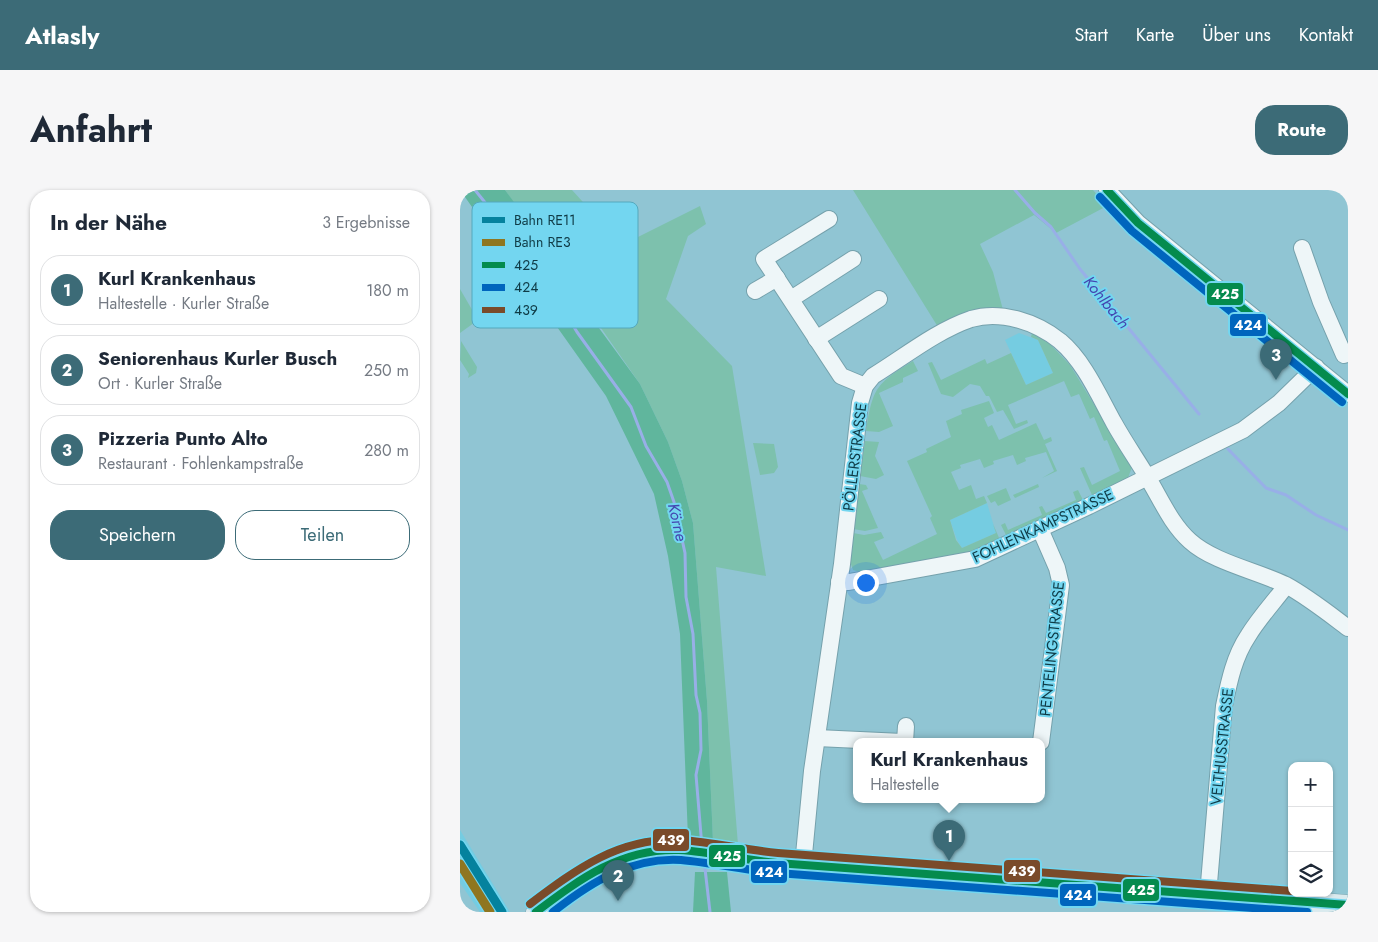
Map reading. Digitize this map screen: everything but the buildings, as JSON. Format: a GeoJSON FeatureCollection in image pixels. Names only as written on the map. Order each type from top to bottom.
{"type":"FeatureCollection","features":[{"type":"Feature","properties":{"kind":"main road"},"geometry":{"type":"LineString","coordinates":[[536,912],[593,871],[640,852],[664,849],[689,850],[803,866],[1348,905]]}},
{"type":"Feature","properties":{"kind":"street"},"geometry":{"type":"LineString","coordinates":[[1107,190],[1143,228],[1348,394]]}},
{"type":"Feature","properties":{"kind":"street"},"geometry":{"type":"LineString","coordinates":[[829,219],[764,259],[841,376],[864,386]]}},
{"type":"Feature","properties":{"kind":"street"},"geometry":{"type":"LineString","coordinates":[[1302,248],[1321,302],[1346,354]]}},
{"type":"Feature","properties":{"kind":"street"},"geometry":{"type":"LineString","coordinates":[[791,299],[853,259]]}},
{"type":"Feature","properties":{"kind":"street"},"geometry":{"type":"LineString","coordinates":[[755,291],[777,278]]}},
{"type":"Feature","properties":{"kind":"street"},"geometry":{"type":"LineString","coordinates":[[816,339],[879,299]]}},
{"type":"Feature","properties":{"kind":"street","name":"PÖLLERSTRASSE"},"geometry":{"type":"LineString","coordinates":[[839,582],[860,403],[864,386],[873,376],[947,330],[972,319],[986,317],[1015,319],[1038,327],[1060,341],[1069,350],[1090,381],[1167,512],[1190,541],[1210,554],[1286,586],[1304,596],[1348,628]]}},
{"type":"Feature","properties":{"kind":"street","name":"FOHLENKAMPSTRASSE"},"geometry":{"type":"LineString","coordinates":[[839,582],[956,564],[975,559],[1231,436],[1256,421],[1320,370],[1346,354]]}},
{"type":"Feature","properties":{"kind":"street","name":"PENTELINGSTRASSE"},"geometry":{"type":"LineString","coordinates":[[1040,529],[1057,568],[1061,585],[1042,738]]}},
{"type":"Feature","properties":{"kind":"street"},"geometry":{"type":"LineString","coordinates":[[803,866],[817,738],[839,582]]}},
{"type":"Feature","properties":{"kind":"street","name":"VELTHUSSTRASSE"},"geometry":{"type":"LineString","coordinates":[[1208,895],[1224,706],[1228,687],[1238,655],[1247,637],[1286,586]]}},
{"type":"Feature","properties":{"kind":"street"},"geometry":{"type":"LineString","coordinates":[[817,738],[904,737]]}},
{"type":"Feature","properties":{"kind":"shaded area"},"geometry":{"type":"Polygon","coordinates":[[[1019,333],[1038,340],[1053,373],[1026,385],[1005,340],[1019,333]]]}},
{"type":"Feature","properties":{"kind":"shaded area"},"geometry":{"type":"Polygon","coordinates":[[[987,503],[996,533],[962,548],[950,520],[987,503]]]}},
{"type":"Feature","properties":{"kind":"shaded area"},"geometry":{"type":"Polygon","coordinates":[[[460,830],[510,912],[480,912],[460,883],[460,830]]]}},
{"type":"Feature","properties":{"kind":"green space"},"geometry":{"type":"Polygon","coordinates":[[[460,190],[505,190],[514,202],[472,202],[472,207],[460,190]]]}},
{"type":"Feature","properties":{"kind":"green space"},"geometry":{"type":"Polygon","coordinates":[[[505,190],[572,190],[583,202],[513,202],[505,190]]]}},
{"type":"Feature","properties":{"kind":"green space"},"geometry":{"type":"Polygon","coordinates":[[[853,190],[1093,190],[1107,206],[1056,233],[1034,215],[980,244],[993,272],[1003,310],[938,327],[853,190]]]}},
{"type":"Feature","properties":{"kind":"green space"},"geometry":{"type":"Polygon","coordinates":[[[700,206],[706,224],[688,236],[666,299],[732,366],[766,576],[716,567],[738,845],[713,842],[707,701],[693,523],[682,481],[668,442],[640,384],[601,328],[638,328],[638,237],[700,206]]]}},
{"type":"Feature","properties":{"kind":"green space"},"geometry":{"type":"Polygon","coordinates":[[[460,289],[472,310],[472,324],[460,333],[460,289]]]}},
{"type":"Feature","properties":{"kind":"green space"},"geometry":{"type":"Polygon","coordinates":[[[558,328],[599,328],[640,384],[668,442],[682,481],[693,523],[707,701],[713,842],[688,838],[680,634],[668,556],[654,494],[606,396],[558,328]]]}},
{"type":"Feature","properties":{"kind":"green space"},"geometry":{"type":"Polygon","coordinates":[[[1032,333],[1050,344],[1070,365],[1132,467],[1128,478],[1092,495],[1080,468],[1084,467],[1092,485],[1120,471],[1107,440],[1104,441],[1094,417],[1090,419],[1079,394],[1071,397],[1064,381],[1008,405],[1016,424],[1027,420],[1028,423],[1014,429],[1003,410],[997,412],[989,396],[986,396],[980,386],[970,384],[953,397],[941,394],[928,363],[932,362],[941,380],[985,359],[987,364],[1011,353],[1026,385],[1053,373],[1038,340],[1031,337],[1032,333]]]}},
{"type":"Feature","properties":{"kind":"green space"},"geometry":{"type":"Polygon","coordinates":[[[461,341],[477,367],[476,373],[468,378],[469,374],[460,360],[461,341]]]}},
{"type":"Feature","properties":{"kind":"green space"},"geometry":{"type":"Polygon","coordinates":[[[913,361],[918,371],[903,378],[903,382],[879,393],[893,426],[879,432],[866,431],[871,405],[878,388],[891,375],[913,361]]]}},
{"type":"Feature","properties":{"kind":"green space"},"geometry":{"type":"Polygon","coordinates":[[[989,401],[994,413],[984,418],[988,427],[992,425],[999,440],[1036,423],[1044,440],[1051,437],[1052,441],[1045,444],[1057,471],[1042,478],[1054,471],[1046,452],[1025,458],[1026,461],[1017,465],[1013,455],[993,461],[994,464],[984,468],[980,459],[960,465],[961,468],[951,472],[959,490],[971,485],[976,499],[984,496],[987,503],[950,520],[956,540],[962,548],[996,533],[993,524],[1000,540],[980,552],[864,573],[853,570],[850,561],[853,533],[864,535],[881,532],[884,538],[874,542],[883,560],[937,534],[930,518],[932,516],[907,461],[927,452],[926,449],[951,437],[946,421],[962,414],[961,410],[989,401]]]}},
{"type":"Feature","properties":{"kind":"green space"},"geometry":{"type":"Polygon","coordinates":[[[865,441],[879,442],[875,456],[884,475],[876,479],[860,476],[865,441]]]}},
{"type":"Feature","properties":{"kind":"green space"},"geometry":{"type":"Polygon","coordinates":[[[753,443],[774,444],[778,467],[774,473],[760,475],[753,443]]]}},
{"type":"Feature","properties":{"kind":"green space"},"geometry":{"type":"Polygon","coordinates":[[[859,484],[866,485],[868,489],[862,491],[878,528],[865,531],[853,529],[859,484]]]}},
{"type":"Feature","properties":{"kind":"green space"},"geometry":{"type":"Polygon","coordinates":[[[1038,484],[1039,487],[1015,498],[1013,495],[1038,484]]]}},
{"type":"Feature","properties":{"kind":"green space"},"geometry":{"type":"Polygon","coordinates":[[[1006,488],[1011,500],[998,506],[995,501],[991,503],[987,496],[1006,488]]]}},
{"type":"Feature","properties":{"kind":"green space"},"geometry":{"type":"Polygon","coordinates":[[[1078,490],[1083,500],[1007,537],[1001,525],[1005,523],[1008,530],[1042,515],[1039,507],[1042,506],[1046,513],[1076,500],[1073,492],[1078,490]]]}},
{"type":"Feature","properties":{"kind":"green space"},"geometry":{"type":"Polygon","coordinates":[[[695,872],[727,872],[731,912],[693,912],[695,872]]]}},
{"type":"Feature","properties":{"kind":"waterway","name":"Körne"},"geometry":{"type":"LineString","coordinates":[[475,190],[485,202]]}},
{"type":"Feature","properties":{"kind":"waterway","name":"Kohlbach"},"geometry":{"type":"LineString","coordinates":[[1015,190],[1035,213],[1051,227],[1080,269],[1199,414]]}},
{"type":"Feature","properties":{"kind":"waterway","name":"Körne"},"geometry":{"type":"LineString","coordinates":[[575,328],[631,407],[646,446],[667,482],[674,502],[685,553],[686,597],[693,634],[696,695],[700,713],[701,750],[696,775],[702,847]]}},
{"type":"Feature","properties":{"kind":"waterway","name":"Kohlbach"},"geometry":{"type":"LineString","coordinates":[[1228,449],[1266,488],[1286,495],[1316,515],[1348,530]]}},
{"type":"Feature","properties":{"kind":"waterway","name":"Körne"},"geometry":{"type":"LineString","coordinates":[[704,860],[710,912]]}},
{"type":"Feature","properties":{"kind":"rail line","name":"RE11"},"geometry":{"type":"LineString","coordinates":[[460,845],[502,912]]}},
{"type":"Feature","properties":{"kind":"rail line","name":"RE3"},"geometry":{"type":"LineString","coordinates":[[460,864],[490,912]]}},
{"type":"Feature","properties":{"kind":"transit line","name":"425"},"geometry":{"type":"LineString","coordinates":[[1107,190],[1138,223],[1348,394]]}},
{"type":"Feature","properties":{"kind":"transit line","name":"424"},"geometry":{"type":"LineString","coordinates":[[1100,197],[1132,231],[1342,402]]}},
{"type":"Feature","properties":{"kind":"transit line","name":"439"},"geometry":{"type":"LineString","coordinates":[[530,904],[564,879],[600,858],[618,850],[658,840],[705,842],[778,853],[1288,891]]}},
{"type":"Feature","properties":{"kind":"transit line","name":"425"},"geometry":{"type":"LineString","coordinates":[[536,912],[585,877],[620,860],[638,854],[679,850],[777,863],[1348,905]]}},
{"type":"Feature","properties":{"kind":"transit line","name":"424"},"geometry":{"type":"LineString","coordinates":[[553,912],[582,891],[612,874],[629,867],[663,860],[681,860],[777,873],[1307,912]]}},
{"type":"Feature","properties":{"kind":"place","name":"Pizzeria Punto Alto"},"geometry":{"type":"Point","coordinates":[1276,380]}},
{"type":"Feature","properties":{"kind":"place","name":"Kurl Krankenhaus"},"geometry":{"type":"Point","coordinates":[949,861]}},
{"type":"Feature","properties":{"kind":"place","name":"Seniorenhaus Kurler Busch"},"geometry":{"type":"Point","coordinates":[618,901]}}]}
